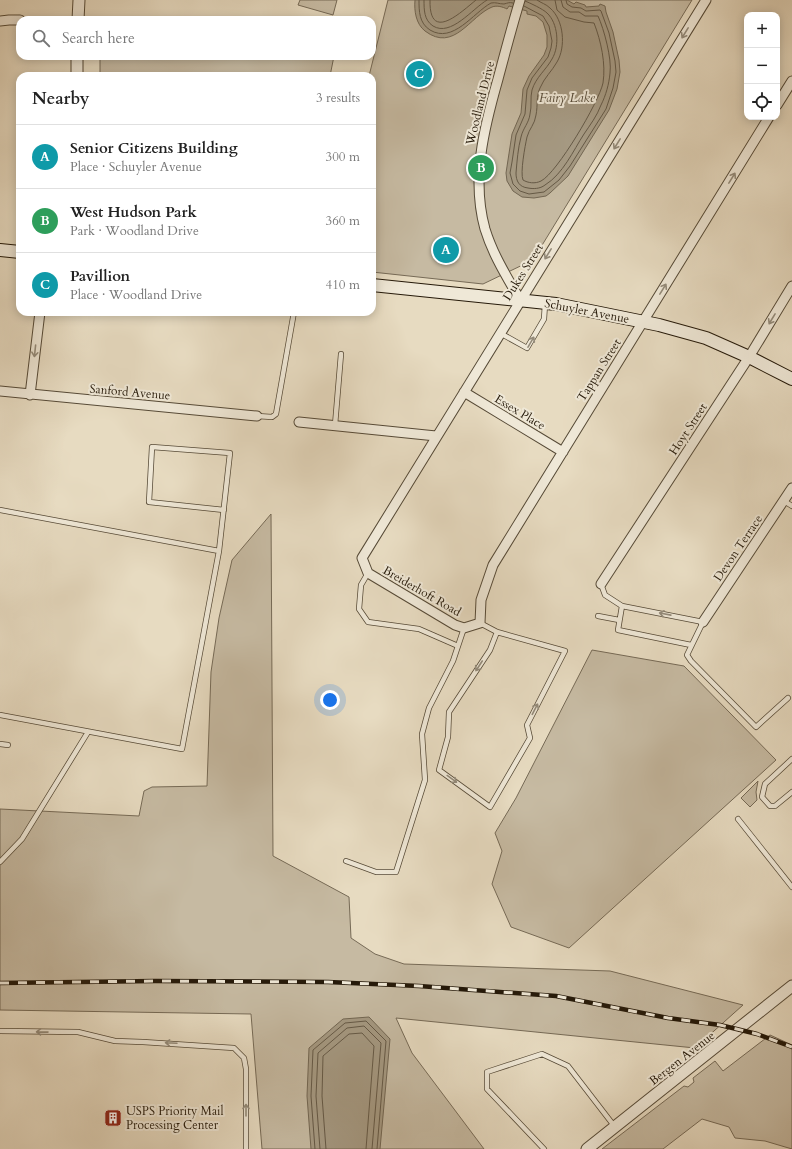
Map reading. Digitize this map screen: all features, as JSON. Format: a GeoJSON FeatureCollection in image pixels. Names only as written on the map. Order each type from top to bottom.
{"type":"FeatureCollection","features":[{"type":"Feature","properties":{"kind":"main road"},"geometry":{"type":"LineString","coordinates":[[0,250],[16,252]]}},
{"type":"Feature","properties":{"kind":"main road","name":"Schuyler Avenue"},"geometry":{"type":"LineString","coordinates":[[376,286],[545,303],[643,322],[706,338],[749,357],[792,379]]}},
{"type":"Feature","properties":{"kind":"street"},"geometry":{"type":"LineString","coordinates":[[78,16],[79,0]]}},
{"type":"Feature","properties":{"kind":"street","name":"Woodland Drive"},"geometry":{"type":"LineString","coordinates":[[520,0],[485,128],[479,164],[480,209],[489,240],[501,267],[520,300]]}},
{"type":"Feature","properties":{"kind":"street","name":"Dukes Street"},"geometry":{"type":"LineString","coordinates":[[362,558],[706,0]]}},
{"type":"Feature","properties":{"kind":"street"},"geometry":{"type":"LineString","coordinates":[[0,21],[16,20]]}},
{"type":"Feature","properties":{"kind":"street"},"geometry":{"type":"LineString","coordinates":[[77,60],[77,72]]}},
{"type":"Feature","properties":{"kind":"street"},"geometry":{"type":"LineString","coordinates":[[780,100],[792,81]]}},
{"type":"Feature","properties":{"kind":"street","name":"Tappan Street"},"geometry":{"type":"LineString","coordinates":[[480,623],[481,600],[493,565],[768,120]]}},
{"type":"Feature","properties":{"kind":"street","name":"Hoyt Street"},"geometry":{"type":"LineString","coordinates":[[601,584],[749,357],[792,286]]}},
{"type":"Feature","properties":{"kind":"street"},"geometry":{"type":"LineString","coordinates":[[30,395],[40,316]]}},
{"type":"Feature","properties":{"kind":"street","name":"Sanford Avenue"},"geometry":{"type":"LineString","coordinates":[[0,391],[257,416]]}},
{"type":"Feature","properties":{"kind":"street","name":"Essex Place"},"geometry":{"type":"LineString","coordinates":[[464,392],[563,452]]}},
{"type":"Feature","properties":{"kind":"street"},"geometry":{"type":"LineString","coordinates":[[299,422],[436,436]]}},
{"type":"Feature","properties":{"kind":"street","name":"Devon Terrace"},"geometry":{"type":"LineString","coordinates":[[703,622],[792,488]]}},
{"type":"Feature","properties":{"kind":"street","name":"Breiderhoft Road"},"geometry":{"type":"LineString","coordinates":[[362,558],[368,573],[455,625],[464,628],[480,623]]}},
{"type":"Feature","properties":{"kind":"street","name":"Bergen Avenue"},"geometry":{"type":"LineString","coordinates":[[588,1149],[792,986]]}},
{"type":"Feature","properties":{"kind":"lane"},"geometry":{"type":"LineString","coordinates":[[500,333],[527,348],[544,319],[545,303]]}},
{"type":"Feature","properties":{"kind":"lane"},"geometry":{"type":"LineString","coordinates":[[257,416],[272,417],[276,414],[293,316]]}},
{"type":"Feature","properties":{"kind":"lane"},"geometry":{"type":"LineString","coordinates":[[335,426],[341,354]]}},
{"type":"Feature","properties":{"kind":"lane"},"geometry":{"type":"LineString","coordinates":[[0,715],[182,749],[219,550],[224,510],[230,453],[152,447],[149,502],[224,510]]}},
{"type":"Feature","properties":{"kind":"lane"},"geometry":{"type":"LineString","coordinates":[[784,501],[792,506]]}},
{"type":"Feature","properties":{"kind":"lane"},"geometry":{"type":"LineString","coordinates":[[0,510],[219,550]]}},
{"type":"Feature","properties":{"kind":"lane"},"geometry":{"type":"LineString","coordinates":[[368,573],[361,585],[359,609],[368,622],[419,629],[458,646]]}},
{"type":"Feature","properties":{"kind":"lane"},"geometry":{"type":"LineString","coordinates":[[601,584],[605,595],[622,606],[703,622],[687,655],[691,661],[756,727],[788,698]]}},
{"type":"Feature","properties":{"kind":"lane"},"geometry":{"type":"LineString","coordinates":[[622,606],[618,630],[691,645]]}},
{"type":"Feature","properties":{"kind":"lane"},"geometry":{"type":"LineString","coordinates":[[598,616],[619,620]]}},
{"type":"Feature","properties":{"kind":"lane"},"geometry":{"type":"LineString","coordinates":[[480,623],[498,632],[566,651],[527,725],[530,738],[490,807],[439,770],[448,736],[450,712],[490,650],[498,632]]}},
{"type":"Feature","properties":{"kind":"lane"},"geometry":{"type":"LineString","coordinates":[[346,862],[376,872],[396,872],[425,780],[422,734],[430,708],[453,661],[464,628]]}},
{"type":"Feature","properties":{"kind":"lane"},"geometry":{"type":"LineString","coordinates":[[0,862],[22,839],[88,732]]}},
{"type":"Feature","properties":{"kind":"lane"},"geometry":{"type":"LineString","coordinates":[[0,744],[8,745]]}},
{"type":"Feature","properties":{"kind":"lane"},"geometry":{"type":"LineString","coordinates":[[792,759],[765,784],[762,796],[770,806],[775,806],[792,792]]}},
{"type":"Feature","properties":{"kind":"lane"},"geometry":{"type":"LineString","coordinates":[[738,819],[792,887]]}},
{"type":"Feature","properties":{"kind":"lane"},"geometry":{"type":"LineString","coordinates":[[0,1031],[78,1032],[114,1041],[204,1045],[234,1048],[244,1058],[246,1069],[246,1149]]}},
{"type":"Feature","properties":{"kind":"lane"},"geometry":{"type":"LineString","coordinates":[[544,1149],[487,1089],[487,1072],[542,1054],[568,1066],[616,1126]]}},
{"type":"Feature","properties":{"kind":"shaded area"},"geometry":{"type":"Polygon","coordinates":[[[300,0],[337,0],[333,15],[298,5],[300,0]]]}},
{"type":"Feature","properties":{"kind":"shaded area"},"geometry":{"type":"Polygon","coordinates":[[[388,0],[692,0],[533,260],[483,284],[376,272],[376,72],[370,72],[373,60],[376,60],[376,48],[388,0]]]}},
{"type":"Feature","properties":{"kind":"shaded area"},"geometry":{"type":"Polygon","coordinates":[[[100,60],[333,60],[331,72],[100,72],[100,60]]]}},
{"type":"Feature","properties":{"kind":"shaded area"},"geometry":{"type":"Polygon","coordinates":[[[271,514],[273,856],[349,897],[351,938],[375,954],[404,964],[610,971],[743,1005],[695,1048],[396,1018],[412,1053],[484,1149],[262,1149],[251,1014],[0,1010],[0,809],[139,816],[144,791],[152,787],[207,786],[211,672],[219,618],[232,560],[271,514]]]}},
{"type":"Feature","properties":{"kind":"shaded area"},"geometry":{"type":"Polygon","coordinates":[[[592,650],[684,666],[776,760],[569,948],[511,927],[492,884],[502,851],[495,833],[516,798],[592,650]]]}},
{"type":"Feature","properties":{"kind":"shaded area"},"geometry":{"type":"Polygon","coordinates":[[[758,781],[756,792],[757,800],[750,807],[741,798],[758,781]]]}},
{"type":"Feature","properties":{"kind":"shaded area"},"geometry":{"type":"Polygon","coordinates":[[[770,1035],[792,1045],[792,1149],[765,1141],[735,1138],[729,1127],[702,1119],[663,1149],[602,1149],[684,1086],[688,1087],[694,1082],[693,1078],[715,1061],[723,1071],[770,1035]]]}},
{"type":"Feature","properties":{"kind":"water","name":"Fairy Lake"},"geometry":{"type":"Polygon","coordinates":[[[415,0],[567,0],[574,4],[576,2],[585,5],[586,7],[599,6],[600,4],[605,6],[613,32],[619,60],[620,72],[617,89],[609,110],[568,176],[546,196],[534,198],[522,197],[513,191],[507,181],[506,173],[512,134],[521,113],[523,89],[529,76],[544,55],[547,47],[547,35],[543,22],[536,16],[527,14],[527,11],[509,6],[507,9],[500,6],[494,6],[484,12],[461,31],[445,38],[435,37],[425,31],[420,25],[415,13],[415,0]]]}},
{"type":"Feature","properties":{"kind":"water"},"geometry":{"type":"Polygon","coordinates":[[[369,1017],[390,1039],[380,1149],[311,1149],[307,1096],[309,1048],[343,1019],[369,1017]]]}},
{"type":"Feature","properties":{"kind":"railway"},"geometry":{"type":"LineString","coordinates":[[0,983],[155,981],[328,982],[419,986],[556,996],[668,1018],[720,1025],[757,1034],[792,1047]]}},
{"type":"Feature","properties":{"kind":"place","name":"Pavillion"},"geometry":{"type":"Point","coordinates":[419,74]}},
{"type":"Feature","properties":{"kind":"place","name":"West Hudson Park"},"geometry":{"type":"Point","coordinates":[481,168]}},
{"type":"Feature","properties":{"kind":"place","name":"Senior Citizens Building"},"geometry":{"type":"Point","coordinates":[446,250]}},
{"type":"Feature","properties":{"kind":"place","name":"USPS Priority Mail Processing Center"},"geometry":{"type":"Point","coordinates":[113,1118]}}]}
